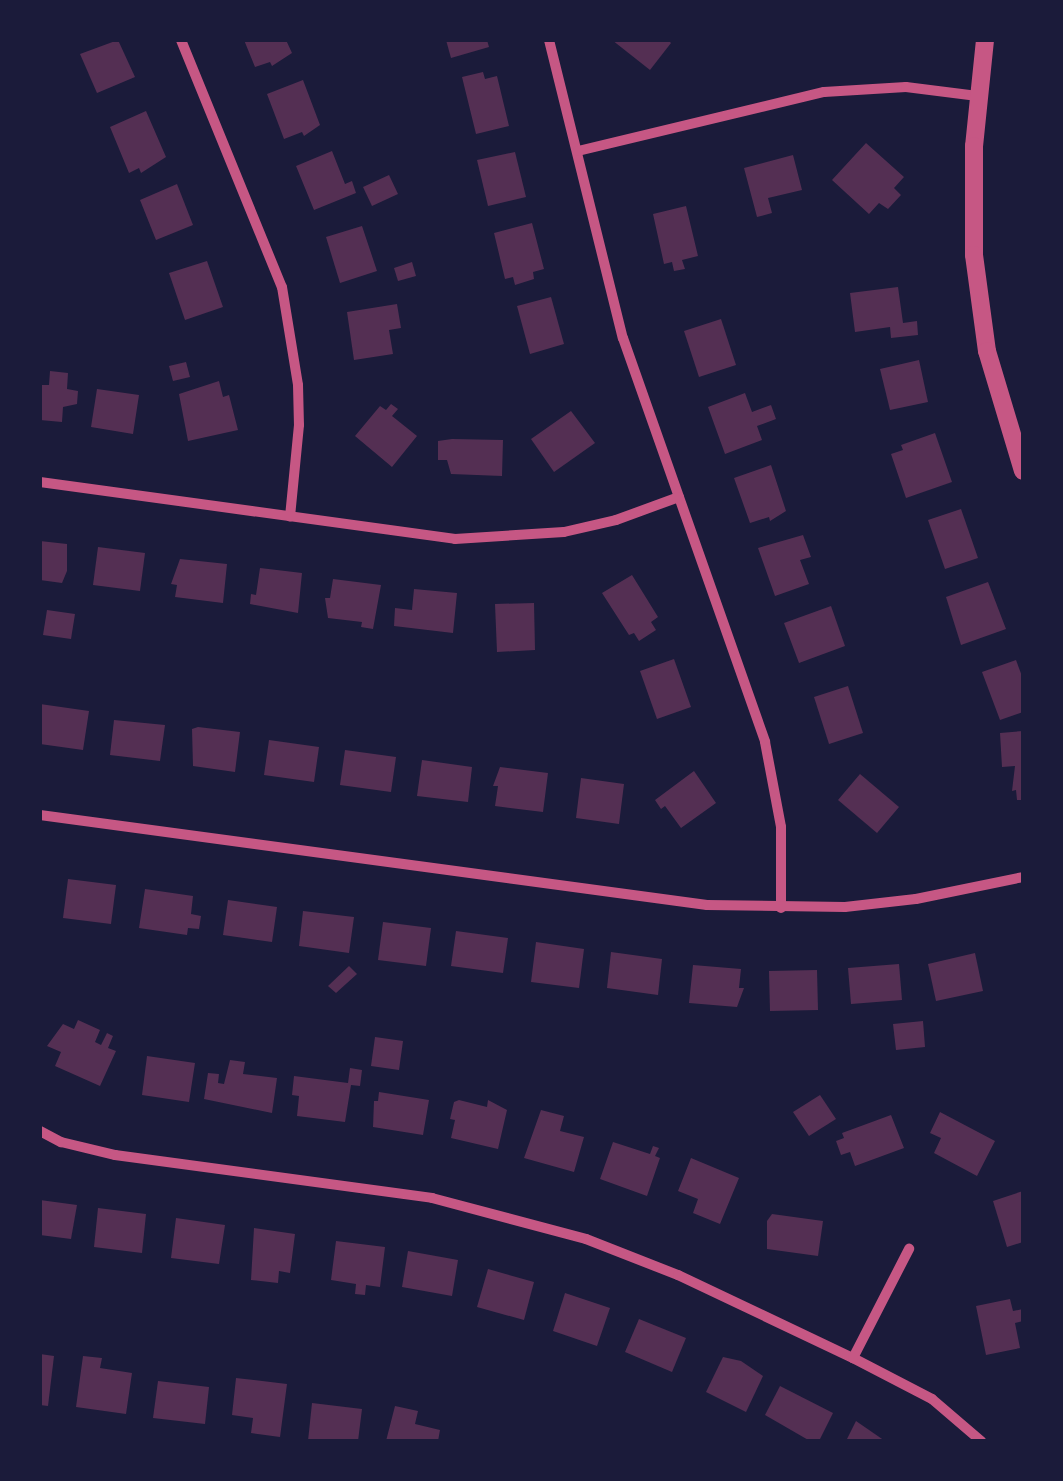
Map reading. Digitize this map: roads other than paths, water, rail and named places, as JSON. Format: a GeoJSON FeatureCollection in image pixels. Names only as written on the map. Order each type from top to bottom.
{"type":"FeatureCollection","features":[{"type":"Feature","properties":{"kind":"street"},"geometry":{"type":"LineString","coordinates":[[181,40],[282,287],[298,385],[299,425],[290,517]]}},
{"type":"Feature","properties":{"kind":"street"},"geometry":{"type":"LineString","coordinates":[[550,40],[623,338],[776,785],[782,826],[780,908]]}},
{"type":"Feature","properties":{"kind":"street"},"geometry":{"type":"LineString","coordinates":[[985,40],[976,96],[972,201],[979,304],[998,398],[1023,472]]}},
{"type":"Feature","properties":{"kind":"street"},"geometry":{"type":"LineString","coordinates":[[578,150],[824,92],[906,87],[976,96]]}},
{"type":"Feature","properties":{"kind":"street"},"geometry":{"type":"LineString","coordinates":[[40,482],[455,540],[518,538],[616,520],[680,497]]}},
{"type":"Feature","properties":{"kind":"street"},"geometry":{"type":"LineString","coordinates":[[40,815],[707,905],[780,908],[916,899],[1023,876]]}},
{"type":"Feature","properties":{"kind":"street"},"geometry":{"type":"LineString","coordinates":[[40,1132],[61,1142],[115,1155],[432,1198],[586,1240],[678,1275],[852,1358],[932,1399],[980,1441]]}},
{"type":"Feature","properties":{"kind":"street"},"geometry":{"type":"LineString","coordinates":[[852,1358],[910,1249]]}}]}
